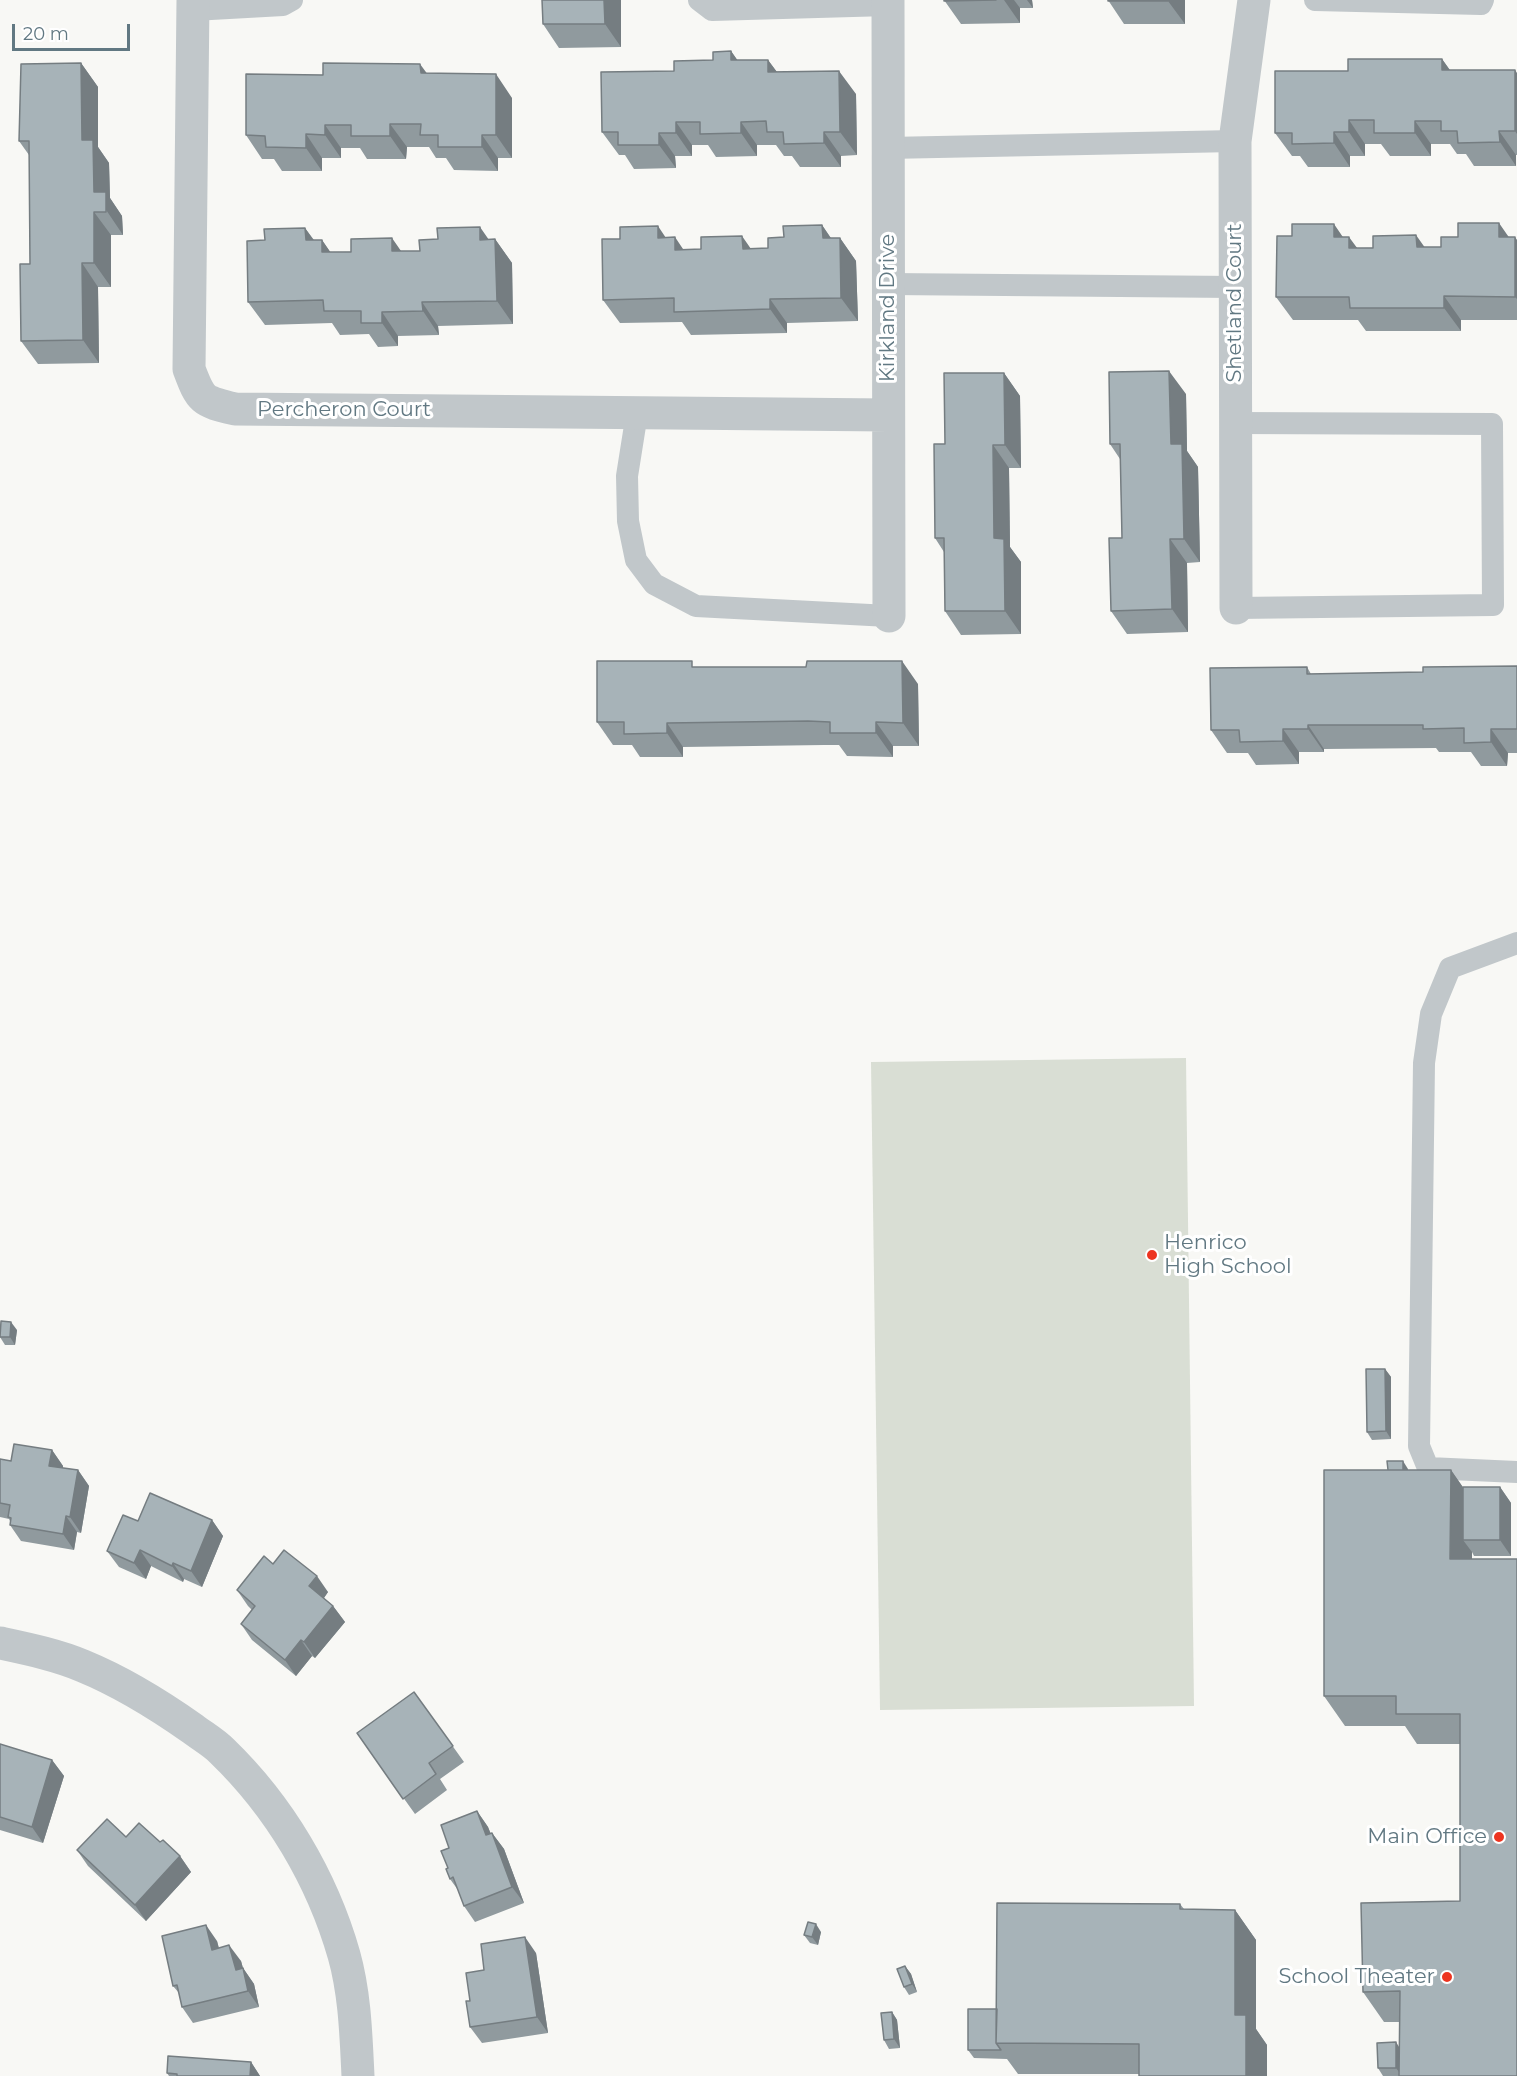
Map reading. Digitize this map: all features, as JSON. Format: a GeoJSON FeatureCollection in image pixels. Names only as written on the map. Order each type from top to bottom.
{"type":"FeatureCollection","features":[{"type":"Feature","properties":{"kind":"street","name":"Shetland Court"},"geometry":{"type":"LineString","coordinates":[[1236,608],[1235,141],[1254,0]]}},
{"type":"Feature","properties":{"kind":"street","name":"Kirkland Drive"},"geometry":{"type":"LineString","coordinates":[[888,3],[889,616]]}},
{"type":"Feature","properties":{"kind":"street","name":"Percheron Court"},"geometry":{"type":"LineString","coordinates":[[193,5],[189,369],[197,391],[207,402],[235,409],[888,415]]}},
{"type":"Feature","properties":{"kind":"street"},"geometry":{"type":"LineString","coordinates":[[0,1643],[82,1665],[125,1686],[175,1716],[220,1749],[258,1788],[295,1844],[322,1894],[337,1935],[344,1956],[355,2019],[358,2076]]}},
{"type":"Feature","properties":{"kind":"lane"},"geometry":{"type":"LineString","coordinates":[[193,5],[283,6],[292,0]]}},
{"type":"Feature","properties":{"kind":"lane"},"geometry":{"type":"LineString","coordinates":[[699,0],[712,10],[888,3]]}},
{"type":"Feature","properties":{"kind":"lane"},"geometry":{"type":"LineString","coordinates":[[1315,0],[1481,4],[1483,0]]}},
{"type":"Feature","properties":{"kind":"lane"},"geometry":{"type":"LineString","coordinates":[[888,148],[1235,141]]}},
{"type":"Feature","properties":{"kind":"lane"},"geometry":{"type":"LineString","coordinates":[[889,284],[1236,286]]}},
{"type":"Feature","properties":{"kind":"lane"},"geometry":{"type":"LineString","coordinates":[[637,413],[627,476],[628,521],[636,560],[654,584],[696,606],[889,616]]}},
{"type":"Feature","properties":{"kind":"lane"},"geometry":{"type":"LineString","coordinates":[[1236,423],[1492,424],[1493,605],[1236,608]]}},
{"type":"Feature","properties":{"kind":"lane"},"geometry":{"type":"LineString","coordinates":[[1517,943],[1450,968],[1431,1014],[1424,1063],[1419,1446],[1428,1468],[1517,1472]]}},
{"type":"Feature","properties":{"kind":"shaded area"},"geometry":{"type":"Polygon","coordinates":[[[1186,1058],[1194,1706],[880,1710],[871,1062],[1186,1058]]]}},
{"type":"Feature","properties":{"kind":"building"},"geometry":{"type":"Polygon","coordinates":[[[542,0],[604,0],[605,24],[543,24],[542,0]]]}},
{"type":"Feature","properties":{"kind":"building"},"geometry":{"type":"Polygon","coordinates":[[[944,0],[996,0],[944,1],[944,0]]]}},
{"type":"Feature","properties":{"kind":"building"},"geometry":{"type":"Polygon","coordinates":[[[1168,0],[1168,1],[1108,1],[1168,0]]]}},
{"type":"Feature","properties":{"kind":"building"},"geometry":{"type":"Polygon","coordinates":[[[731,51],[731,60],[768,60],[768,72],[839,71],[840,132],[824,132],[824,143],[784,144],[783,132],[767,132],[766,121],[741,122],[741,133],[700,134],[700,122],[676,122],[676,133],[659,133],[659,145],[618,145],[618,132],[602,132],[601,72],[674,71],[674,61],[713,60],[713,52],[731,51]]]}},
{"type":"Feature","properties":{"kind":"building"},"geometry":{"type":"Polygon","coordinates":[[[1348,59],[1442,59],[1442,70],[1515,70],[1515,131],[1499,131],[1500,142],[1458,143],[1457,131],[1441,131],[1441,121],[1415,121],[1415,133],[1374,133],[1374,120],[1349,120],[1349,132],[1334,132],[1334,143],[1292,144],[1292,133],[1275,133],[1275,71],[1348,71],[1348,59]]]}},
{"type":"Feature","properties":{"kind":"building"},"geometry":{"type":"Polygon","coordinates":[[[81,63],[82,140],[93,140],[94,192],[106,192],[106,212],[94,212],[94,263],[82,263],[83,340],[21,341],[20,264],[30,264],[29,141],[19,141],[21,64],[81,63]]]}},
{"type":"Feature","properties":{"kind":"building"},"geometry":{"type":"Polygon","coordinates":[[[323,63],[420,64],[421,73],[496,74],[496,135],[482,135],[482,147],[438,147],[438,135],[420,135],[421,124],[390,124],[390,136],[351,136],[351,125],[325,125],[325,135],[306,134],[306,148],[266,147],[265,136],[246,135],[246,74],[323,75],[323,63]]]}},
{"type":"Feature","properties":{"kind":"building"},"geometry":{"type":"Polygon","coordinates":[[[1458,223],[1499,223],[1499,237],[1515,237],[1515,297],[1444,296],[1444,308],[1350,308],[1349,297],[1276,297],[1277,236],[1292,236],[1292,224],[1334,224],[1334,237],[1349,237],[1349,248],[1373,248],[1373,236],[1416,235],[1417,247],[1441,247],[1441,237],[1458,237],[1458,223]]]}},
{"type":"Feature","properties":{"kind":"building"},"geometry":{"type":"Polygon","coordinates":[[[822,225],[823,238],[840,238],[841,298],[770,299],[770,309],[674,312],[674,298],[603,300],[602,239],[620,239],[620,227],[658,226],[658,238],[675,237],[675,250],[701,249],[701,237],[742,236],[743,249],[768,248],[768,238],[784,237],[783,226],[822,225]]]}},
{"type":"Feature","properties":{"kind":"building"},"geometry":{"type":"Polygon","coordinates":[[[480,227],[480,240],[495,239],[497,301],[422,302],[423,311],[382,312],[382,323],[361,323],[361,311],[324,311],[323,300],[248,302],[247,241],[265,240],[264,229],[305,228],[306,240],[322,240],[322,252],[351,252],[351,239],[392,238],[392,251],[420,251],[419,240],[438,239],[437,228],[480,227]]]}},
{"type":"Feature","properties":{"kind":"building"},"geometry":{"type":"Polygon","coordinates":[[[1169,371],[1171,444],[1182,444],[1184,539],[1170,539],[1172,609],[1111,611],[1109,538],[1122,538],[1120,444],[1110,444],[1109,372],[1169,371]]]}},
{"type":"Feature","properties":{"kind":"building"},"geometry":{"type":"Polygon","coordinates":[[[944,373],[1004,373],[1005,445],[993,445],[994,538],[1004,539],[1005,611],[945,611],[944,538],[935,538],[934,444],[945,444],[944,373]]]}},
{"type":"Feature","properties":{"kind":"building"},"geometry":{"type":"Polygon","coordinates":[[[597,661],[692,661],[692,667],[806,667],[807,661],[902,661],[903,723],[876,722],[876,733],[830,733],[830,722],[667,723],[667,733],[624,734],[624,722],[597,722],[597,661]]]}},
{"type":"Feature","properties":{"kind":"building"},"geometry":{"type":"Polygon","coordinates":[[[1517,666],[1517,729],[1491,729],[1491,742],[1464,743],[1464,728],[1423,729],[1423,725],[1308,725],[1308,729],[1283,729],[1283,741],[1240,742],[1239,730],[1211,730],[1210,668],[1307,667],[1307,674],[1423,672],[1423,667],[1517,666]]]}},
{"type":"Feature","properties":{"kind":"building"},"geometry":{"type":"Polygon","coordinates":[[[1,1321],[11,1322],[10,1337],[0,1337],[1,1321]]]}},
{"type":"Feature","properties":{"kind":"building"},"geometry":{"type":"Polygon","coordinates":[[[1366,1369],[1385,1369],[1386,1431],[1367,1432],[1366,1369]]]}},
{"type":"Feature","properties":{"kind":"building"},"geometry":{"type":"Polygon","coordinates":[[[14,1444],[52,1450],[49,1466],[78,1470],[70,1517],[66,1516],[63,1534],[10,1525],[11,1518],[8,1517],[10,1505],[0,1503],[0,1459],[11,1461],[14,1444]]]}},
{"type":"Feature","properties":{"kind":"building"},"geometry":{"type":"Polygon","coordinates":[[[1387,1461],[1403,1461],[1403,1470],[1388,1470],[1387,1461]]]}},
{"type":"Feature","properties":{"kind":"building"},"geometry":{"type":"Polygon","coordinates":[[[1324,1470],[1451,1470],[1450,1559],[1517,1559],[1517,2076],[1399,2076],[1400,1991],[1363,1992],[1361,1903],[1460,1901],[1460,1714],[1396,1714],[1396,1696],[1324,1696],[1324,1470]]]}},
{"type":"Feature","properties":{"kind":"building"},"geometry":{"type":"Polygon","coordinates":[[[1463,1487],[1500,1487],[1500,1540],[1463,1540],[1463,1487]]]}},
{"type":"Feature","properties":{"kind":"building"},"geometry":{"type":"Polygon","coordinates":[[[150,1493],[212,1520],[191,1571],[173,1563],[172,1566],[140,1550],[134,1563],[107,1551],[123,1515],[138,1521],[150,1493]]]}},
{"type":"Feature","properties":{"kind":"building"},"geometry":{"type":"Polygon","coordinates":[[[284,1550],[317,1576],[309,1586],[333,1606],[304,1642],[301,1640],[285,1660],[241,1624],[255,1606],[237,1590],[264,1556],[273,1564],[284,1550]]]}},
{"type":"Feature","properties":{"kind":"building"},"geometry":{"type":"Polygon","coordinates":[[[414,1692],[453,1746],[429,1763],[436,1774],[403,1799],[357,1733],[414,1692]]]}},
{"type":"Feature","properties":{"kind":"building"},"geometry":{"type":"Polygon","coordinates":[[[0,1744],[52,1760],[32,1827],[0,1817],[0,1744]]]}},
{"type":"Feature","properties":{"kind":"building"},"geometry":{"type":"Polygon","coordinates":[[[477,1811],[486,1835],[492,1833],[512,1887],[464,1906],[453,1877],[450,1879],[446,1869],[448,1868],[441,1851],[449,1848],[441,1825],[477,1811]]]}},
{"type":"Feature","properties":{"kind":"building"},"geometry":{"type":"Polygon","coordinates":[[[107,1819],[126,1837],[139,1823],[160,1842],[163,1840],[180,1856],[135,1905],[77,1850],[107,1819]]]}},
{"type":"Feature","properties":{"kind":"building"},"geometry":{"type":"Polygon","coordinates":[[[997,1903],[1180,1904],[1180,1909],[1235,1910],[1235,2015],[1246,2015],[1246,2076],[1139,2076],[1139,2044],[996,2043],[997,1903]]]}},
{"type":"Feature","properties":{"kind":"building"},"geometry":{"type":"Polygon","coordinates":[[[808,1922],[816,1924],[812,1937],[804,1935],[808,1922]]]}},
{"type":"Feature","properties":{"kind":"building"},"geometry":{"type":"Polygon","coordinates":[[[206,1925],[212,1950],[229,1945],[236,1970],[243,1968],[248,1991],[182,2007],[177,1985],[173,1986],[162,1936],[206,1925]]]}},
{"type":"Feature","properties":{"kind":"building"},"geometry":{"type":"Polygon","coordinates":[[[525,1937],[537,2017],[470,2027],[466,2001],[470,2001],[466,1973],[484,1970],[481,1944],[525,1937]]]}},
{"type":"Feature","properties":{"kind":"building"},"geometry":{"type":"Polygon","coordinates":[[[905,1966],[912,1984],[904,1987],[897,1969],[905,1966]]]}},
{"type":"Feature","properties":{"kind":"building"},"geometry":{"type":"Polygon","coordinates":[[[968,2009],[997,2009],[996,2043],[1001,2050],[968,2050],[968,2009]]]}},
{"type":"Feature","properties":{"kind":"building"},"geometry":{"type":"Polygon","coordinates":[[[892,2012],[894,2039],[884,2040],[881,2013],[892,2012]]]}},
{"type":"Feature","properties":{"kind":"building"},"geometry":{"type":"Polygon","coordinates":[[[1396,2042],[1396,2068],[1378,2068],[1377,2043],[1396,2042]]]}},
{"type":"Feature","properties":{"kind":"building"},"geometry":{"type":"Polygon","coordinates":[[[168,2056],[251,2062],[250,2076],[177,2076],[177,2074],[167,2073],[168,2056]]]}},
{"type":"Feature","properties":{"kind":"place","name":"Henrico High School"},"geometry":{"type":"Point","coordinates":[1152,1255]}},
{"type":"Feature","properties":{"kind":"place","name":"Main Office"},"geometry":{"type":"Point","coordinates":[1499,1837]}},
{"type":"Feature","properties":{"kind":"place","name":"School Theater"},"geometry":{"type":"Point","coordinates":[1447,1977]}}]}
